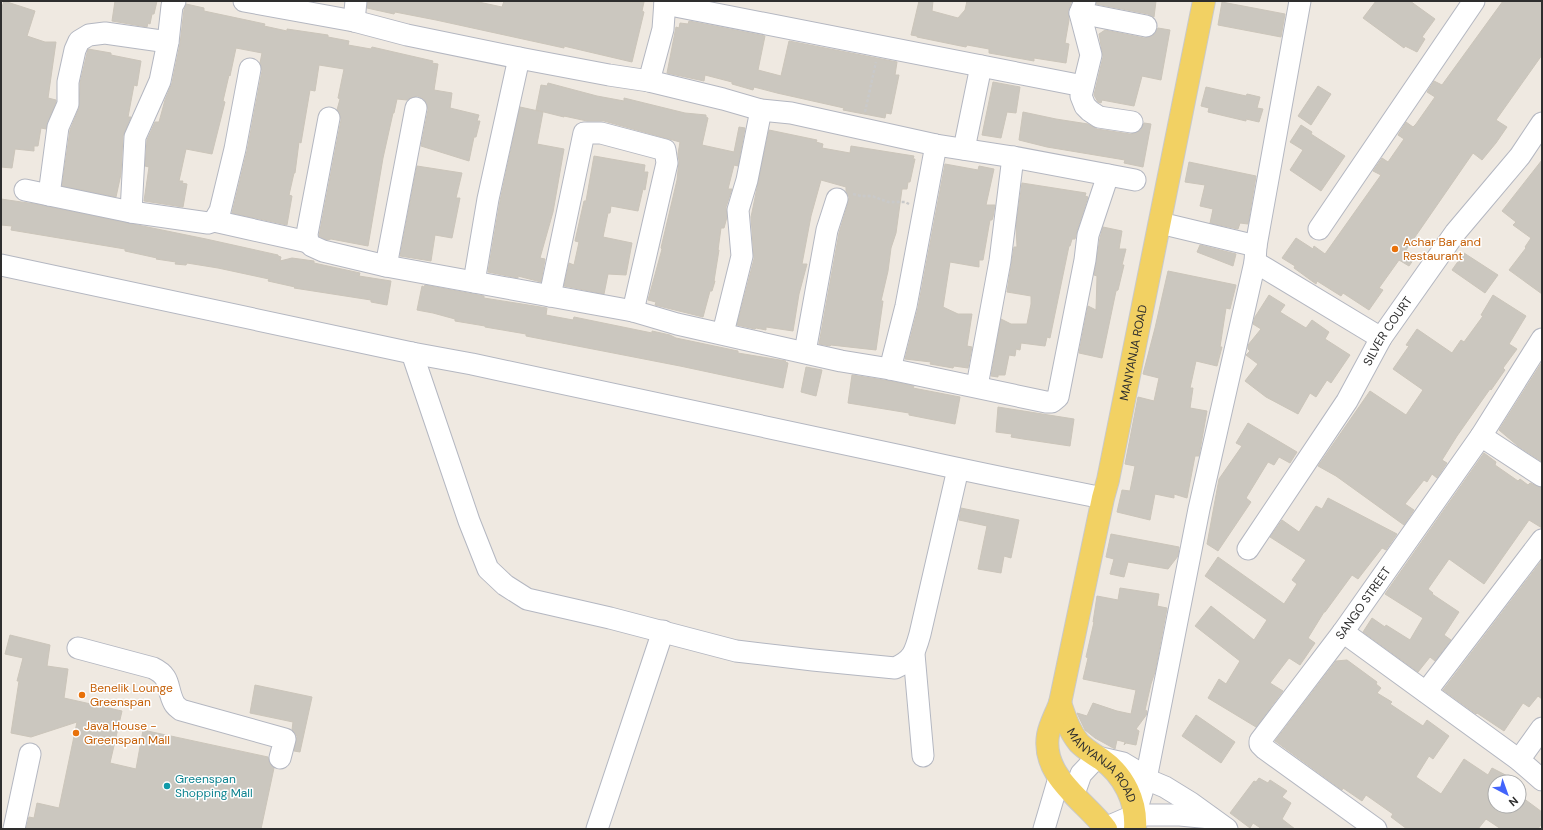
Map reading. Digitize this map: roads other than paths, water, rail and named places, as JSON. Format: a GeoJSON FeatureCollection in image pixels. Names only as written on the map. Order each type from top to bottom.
{"type":"FeatureCollection","features":[{"type":"Feature","properties":{"kind":"main road","name":"MANYANJA ROAD"},"geometry":{"type":"LineString","coordinates":[[1105,828],[1059,778],[1049,758],[1048,745],[1051,727],[1060,703],[1108,480],[1204,1]]}},
{"type":"Feature","properties":{"kind":"main road","name":"MANYANJA ROAD"},"geometry":{"type":"LineString","coordinates":[[1060,703],[1073,735],[1089,752],[1106,763],[1123,782],[1131,797],[1135,822]]}},
{"type":"Feature","properties":{"kind":"street"},"geometry":{"type":"LineString","coordinates":[[131,212],[135,137],[160,81],[174,1]]}},
{"type":"Feature","properties":{"kind":"street"},"geometry":{"type":"LineString","coordinates":[[244,1],[355,11],[407,35],[609,76],[649,81],[761,110],[791,113],[936,145],[1013,157],[1058,167],[1135,180]]}},
{"type":"Feature","properties":{"kind":"street"},"geometry":{"type":"LineString","coordinates":[[1135,822],[1146,779],[1199,509],[1255,254],[1300,1]]}},
{"type":"Feature","properties":{"kind":"street"},"geometry":{"type":"LineString","coordinates":[[1319,229],[1474,1]]}},
{"type":"Feature","properties":{"kind":"street"},"geometry":{"type":"LineString","coordinates":[[649,81],[663,29],[665,3],[1083,86]]}},
{"type":"Feature","properties":{"kind":"street"},"geometry":{"type":"LineString","coordinates":[[1132,122],[1099,117],[1085,106],[1081,96],[1091,55],[1082,7],[1146,26]]}},
{"type":"Feature","properties":{"kind":"street"},"geometry":{"type":"LineString","coordinates":[[49,195],[58,128],[68,104],[68,82],[75,50],[79,41],[89,35],[105,33],[168,42]]}},
{"type":"Feature","properties":{"kind":"street"},"geometry":{"type":"LineString","coordinates":[[474,282],[488,199],[519,58]]}},
{"type":"Feature","properties":{"kind":"street"},"geometry":{"type":"LineString","coordinates":[[964,149],[981,66]]}},
{"type":"Feature","properties":{"kind":"street"},"geometry":{"type":"LineString","coordinates":[[26,190],[131,212],[208,223],[214,220],[220,211],[250,69]]}},
{"type":"Feature","properties":{"kind":"street"},"geometry":{"type":"LineString","coordinates":[[386,266],[416,108]]}},
{"type":"Feature","properties":{"kind":"street"},"geometry":{"type":"LineString","coordinates":[[723,333],[742,256],[738,210],[747,180],[761,110]]}},
{"type":"Feature","properties":{"kind":"street"},"geometry":{"type":"LineString","coordinates":[[308,242],[307,230],[329,118]]}},
{"type":"Feature","properties":{"kind":"street","name":"SILVER COURT"},"geometry":{"type":"LineString","coordinates":[[1248,549],[1347,400],[1381,338],[1454,233],[1520,156],[1542,123]]}},
{"type":"Feature","properties":{"kind":"street"},"geometry":{"type":"LineString","coordinates":[[550,296],[584,133],[601,133],[665,150],[667,163],[633,311]]}},
{"type":"Feature","properties":{"kind":"street"},"geometry":{"type":"LineString","coordinates":[[890,369],[906,306],[936,145]]}},
{"type":"Feature","properties":{"kind":"street"},"geometry":{"type":"LineString","coordinates":[[977,386],[1000,261],[1013,157]]}},
{"type":"Feature","properties":{"kind":"street"},"geometry":{"type":"LineString","coordinates":[[214,220],[308,242],[312,246],[323,251],[386,266],[633,311],[677,324],[723,333],[841,361],[890,369],[1052,402],[1058,397],[1085,260],[1088,234],[1108,175]]}},
{"type":"Feature","properties":{"kind":"street"},"geometry":{"type":"LineString","coordinates":[[806,352],[827,230],[838,199]]}},
{"type":"Feature","properties":{"kind":"street"},"geometry":{"type":"LineString","coordinates":[[1160,223],[1255,254],[1381,338]]}},
{"type":"Feature","properties":{"kind":"street"},"geometry":{"type":"LineString","coordinates":[[1,265],[412,353],[472,364],[958,469],[981,472],[1103,498]]}},
{"type":"Feature","properties":{"kind":"street","name":"SANGO STREET"},"geometry":{"type":"LineString","coordinates":[[1376,829],[1260,744],[1262,737],[1343,632],[1481,436],[1542,339]]}},
{"type":"Feature","properties":{"kind":"street"},"geometry":{"type":"LineString","coordinates":[[412,353],[469,521],[488,569],[505,585],[527,599],[610,618],[736,651],[895,668],[904,664],[914,654]]}},
{"type":"Feature","properties":{"kind":"street"},"geometry":{"type":"LineString","coordinates":[[1481,436],[1542,476]]}},
{"type":"Feature","properties":{"kind":"street"},"geometry":{"type":"LineString","coordinates":[[923,756],[914,654],[958,469]]}},
{"type":"Feature","properties":{"kind":"street"},"geometry":{"type":"LineString","coordinates":[[1426,692],[1542,540]]}},
{"type":"Feature","properties":{"kind":"street"},"geometry":{"type":"LineString","coordinates":[[597,829],[663,632]]}},
{"type":"Feature","properties":{"kind":"street"},"geometry":{"type":"LineString","coordinates":[[1343,632],[1519,760],[1542,780]]}},
{"type":"Feature","properties":{"kind":"street"},"geometry":{"type":"LineString","coordinates":[[78,648],[153,668],[161,672],[166,678],[174,704],[181,710],[285,739],[280,758]]}},
{"type":"Feature","properties":{"kind":"street"},"geometry":{"type":"LineString","coordinates":[[1519,760],[1542,728]]}},
{"type":"Feature","properties":{"kind":"street"},"geometry":{"type":"LineString","coordinates":[[14,829],[30,754]]}},
{"type":"Feature","properties":{"kind":"street"},"geometry":{"type":"LineString","coordinates":[[1074,794],[1081,774],[1097,757],[1123,764],[1138,772],[1146,779],[1165,787],[1192,803],[1220,824]]}},
{"type":"Feature","properties":{"kind":"street"},"geometry":{"type":"LineString","coordinates":[[1044,829],[1059,778]]}},
{"type":"Feature","properties":{"kind":"street"},"geometry":{"type":"LineString","coordinates":[[1105,828],[1175,815],[1220,824]]}},
{"type":"Feature","properties":{"kind":"street"},"geometry":{"type":"LineString","coordinates":[[1158,829],[1175,815]]}},
{"type":"Feature","properties":{"kind":"place","name":"Achar Bar and Restaurant"},"geometry":{"type":"Point","coordinates":[1395,249]}},
{"type":"Feature","properties":{"kind":"place","name":"Benelik Lounge Greenspan"},"geometry":{"type":"Point","coordinates":[82,695]}},
{"type":"Feature","properties":{"kind":"place","name":"Java House - Greenspan Mall"},"geometry":{"type":"Point","coordinates":[76,733]}},
{"type":"Feature","properties":{"kind":"place","name":"Greenspan Shopping Mall"},"geometry":{"type":"Point","coordinates":[167,786]}}]}
